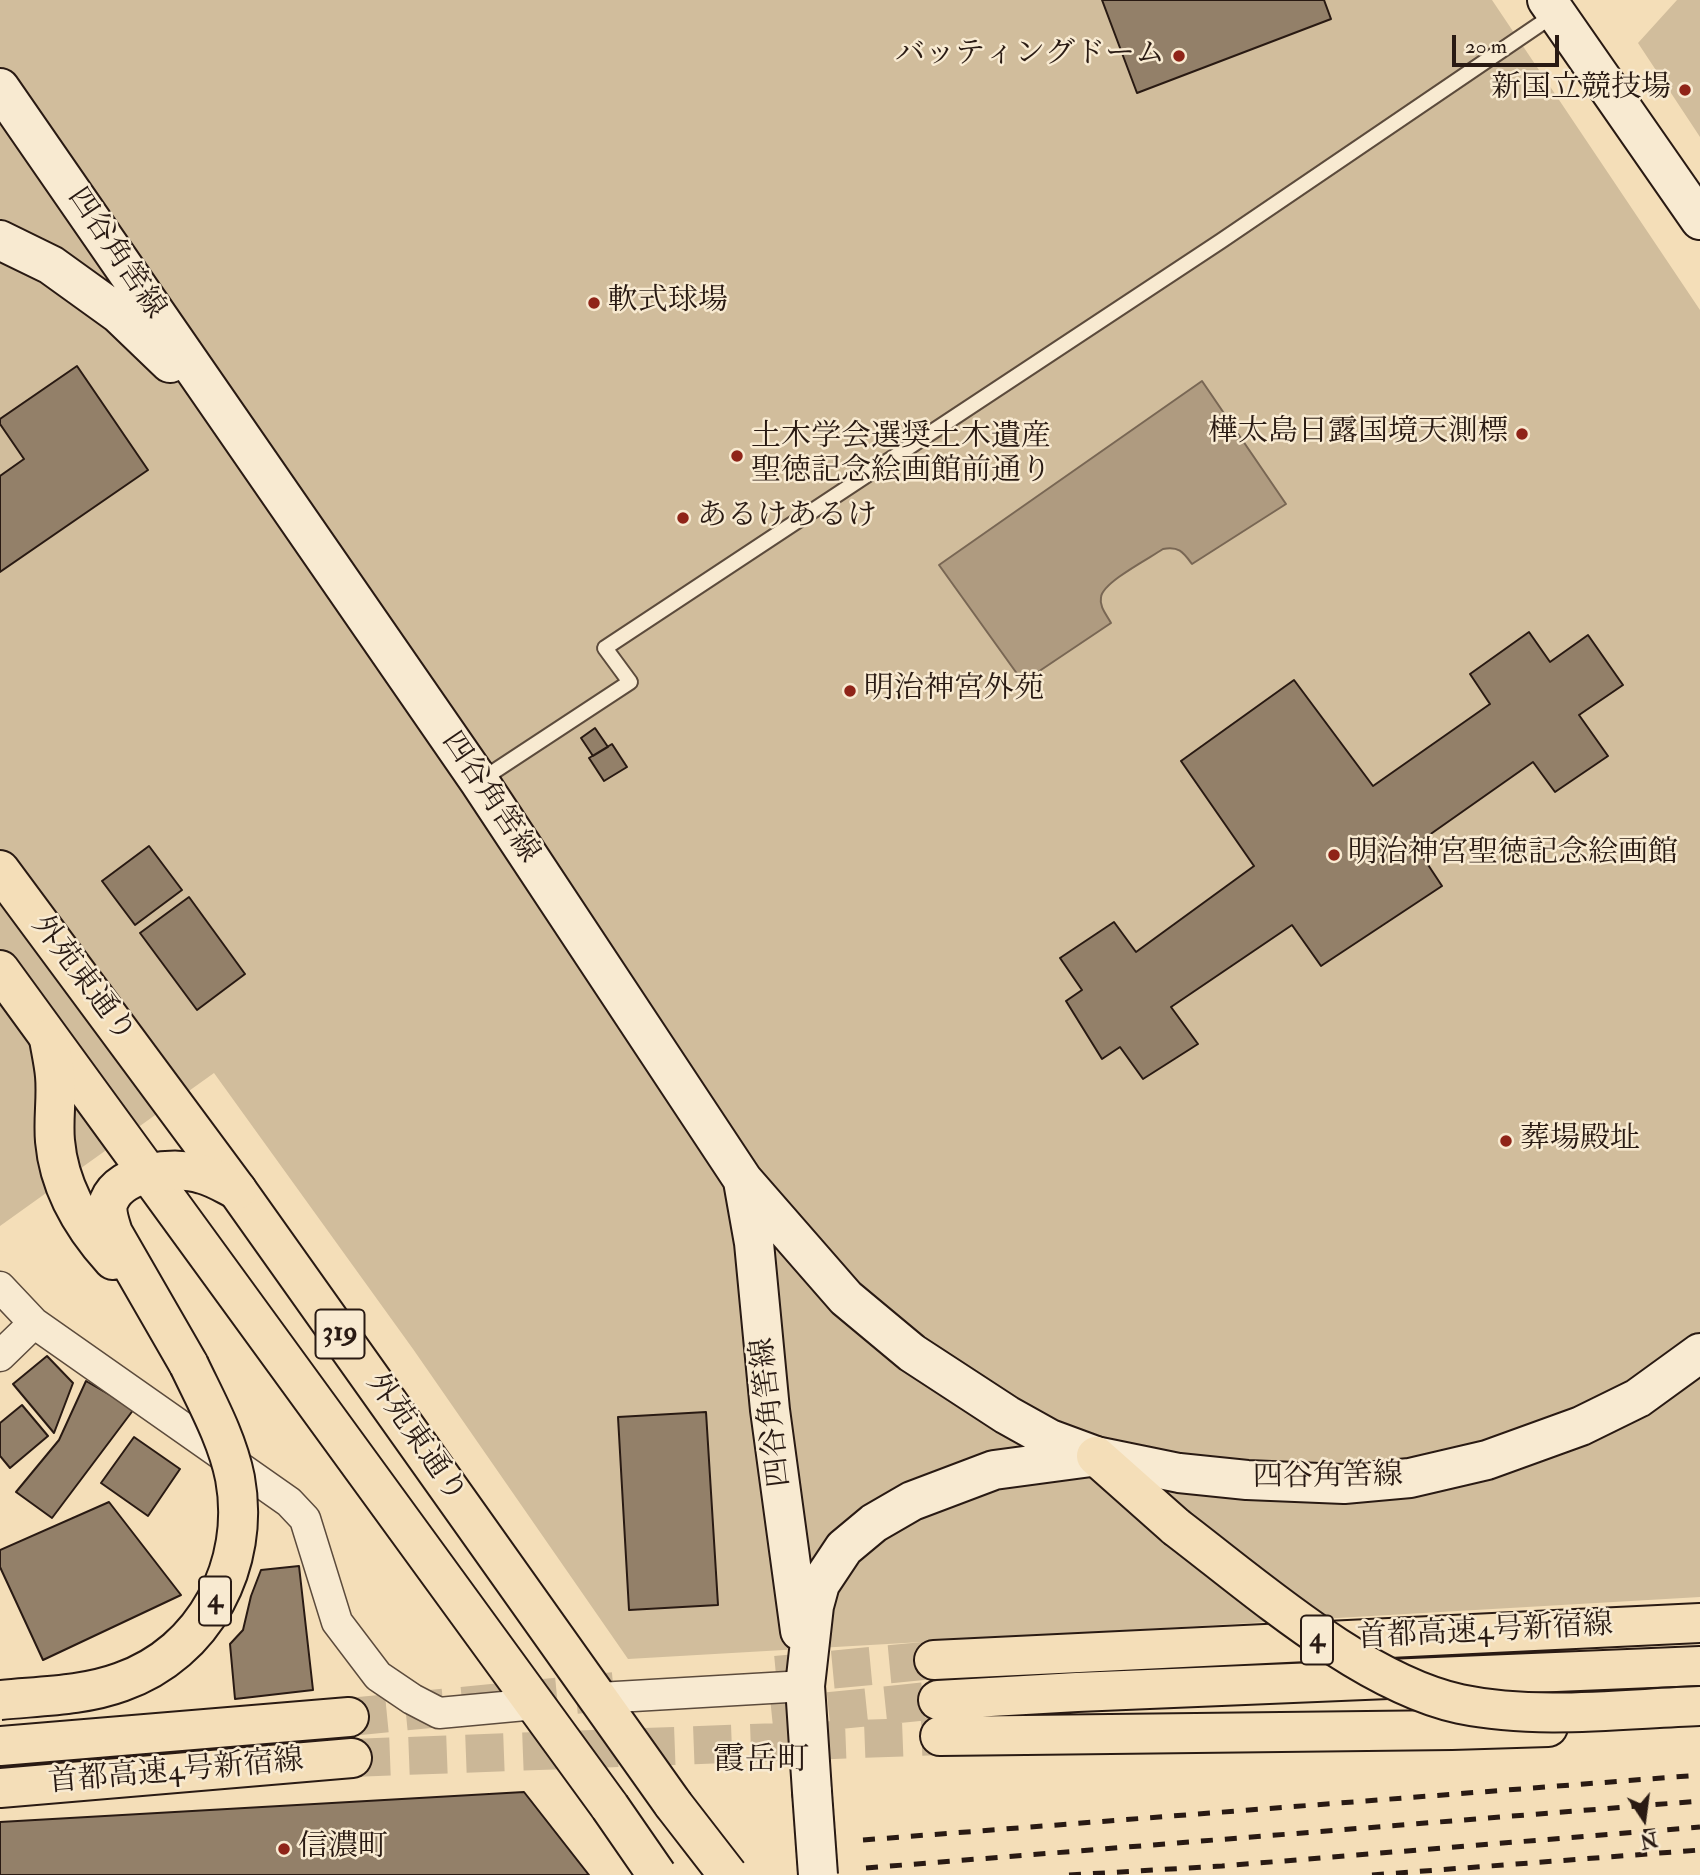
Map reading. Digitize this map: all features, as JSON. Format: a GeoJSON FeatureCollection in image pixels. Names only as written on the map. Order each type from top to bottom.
{"type":"FeatureCollection","features":[{"type":"Feature","properties":{"kind":"main road"},"geometry":{"type":"LineString","coordinates":[[1560,4],[1700,220]]}},
{"type":"Feature","properties":{"kind":"main road","name":"四谷角筈線"},"geometry":{"type":"LineString","coordinates":[[0,88],[479,781],[743,1180],[846,1298],[912,1353],[1050,1439],[1096,1456],[1180,1473],[1247,1480],[1344,1484],[1410,1478],[1487,1460],[1581,1426],[1638,1398],[1700,1353]]}},
{"type":"Feature","properties":{"kind":"main road","name":"四谷角筈線"},"geometry":{"type":"LineString","coordinates":[[0,240],[51,265],[119,314],[230,421]]}},
{"type":"Feature","properties":{"kind":"main road","name":"外苑東通り"},"geometry":{"type":"LineString","coordinates":[[0,870],[237,1190],[673,1804],[728,1875]]}},
{"type":"Feature","properties":{"kind":"main road","name":"外苑東通り"},"geometry":{"type":"LineString","coordinates":[[0,971],[536,1704],[657,1875]]}},
{"type":"Feature","properties":{"kind":"main road","name":"4"},"geometry":{"type":"LineString","coordinates":[[49,1039],[55,1078],[55,1142],[58,1164],[72,1204],[94,1238],[156,1308]]}},
{"type":"Feature","properties":{"kind":"main road","name":"4"},"geometry":{"type":"LineString","coordinates":[[0,1700],[86,1692],[121,1682],[154,1667],[173,1654],[205,1621],[223,1587],[238,1531],[239,1502],[227,1450],[189,1364],[113,1233],[108,1217],[109,1201],[121,1186],[149,1172],[201,1173],[237,1190]]}},
{"type":"Feature","properties":{"kind":"main road","name":"四谷角筈線"},"geometry":{"type":"LineString","coordinates":[[743,1180],[754,1242],[770,1410],[789,1541],[805,1686],[818,1875]]}},
{"type":"Feature","properties":{"kind":"main road"},"geometry":{"type":"LineString","coordinates":[[1096,1456],[1176,1527],[1317,1633],[1367,1665],[1415,1689],[1459,1703],[1510,1710],[1560,1712],[1700,1706]]}},
{"type":"Feature","properties":{"kind":"main road","name":"四谷角筈線"},"geometry":{"type":"LineString","coordinates":[[805,1686],[814,1606],[820,1584],[844,1548],[874,1523],[912,1501],[994,1470],[1096,1456]]}},
{"type":"Feature","properties":{"kind":"main road","name":"首都高速4号新宿線"},"geometry":{"type":"LineString","coordinates":[[934,1660],[1700,1623]]}},
{"type":"Feature","properties":{"kind":"main road","name":"首都高速4号新宿線"},"geometry":{"type":"LineString","coordinates":[[1700,1667],[1091,1691],[939,1718],[1452,1730],[1630,1724],[1700,1714]]}},
{"type":"Feature","properties":{"kind":"main road"},"geometry":{"type":"LineString","coordinates":[[536,1704],[599,1698]]}},
{"type":"Feature","properties":{"kind":"main road","name":"首都高速4号新宿線"},"geometry":{"type":"LineString","coordinates":[[0,1746],[349,1717]]}},
{"type":"Feature","properties":{"kind":"main road","name":"首都高速4号新宿線"},"geometry":{"type":"LineString","coordinates":[[0,1788],[352,1758]]}},
{"type":"Feature","properties":{"kind":"street"},"geometry":{"type":"LineString","coordinates":[[0,1287],[34,1323],[289,1502],[305,1519],[337,1622],[378,1675],[412,1699],[439,1713],[536,1704]]}},
{"type":"Feature","properties":{"kind":"street"},"geometry":{"type":"LineString","coordinates":[[0,1356],[34,1323]]}},
{"type":"Feature","properties":{"kind":"street"},"geometry":{"type":"LineString","coordinates":[[599,1698],[805,1686]]}},
{"type":"Feature","properties":{"kind":"lane"},"geometry":{"type":"LineString","coordinates":[[479,781],[630,682],[605,648],[1222,241],[1560,4]]}},
{"type":"Feature","properties":{"kind":"shaded area","name":"明治神宮外苑"},"geometry":{"type":"Polygon","coordinates":[[[0,0],[1492,0],[1700,310],[1700,1597],[628,1659],[413,1349],[214,1073],[0,1226],[0,0]]]}},
{"type":"Feature","properties":{"kind":"shaded area","name":"新国立競技場"},"geometry":{"type":"Polygon","coordinates":[[[1677,0],[1700,0],[1700,137],[1638,43],[1677,0]]]}},
{"type":"Feature","properties":{"kind":"shaded area"},"geometry":{"type":"Polygon","coordinates":[[[1202,381],[1286,504],[1192,564],[1180,551],[1168,548],[1128,571],[1110,584],[1101,597],[1102,608],[1111,623],[1023,682],[939,565],[1202,381]]]}},
{"type":"Feature","properties":{"kind":"building","name":"バッティングドーム"},"geometry":{"type":"Polygon","coordinates":[[[1102,0],[1324,0],[1331,19],[1137,93],[1102,0]]]}},
{"type":"Feature","properties":{"kind":"building"},"geometry":{"type":"Polygon","coordinates":[[[77,366],[148,470],[0,572],[0,476],[24,459],[0,424],[0,419],[77,366]]]}},
{"type":"Feature","properties":{"kind":"building","name":"明治神宮聖徳記念絵画館"},"geometry":{"type":"Polygon","coordinates":[[[1529,632],[1550,662],[1588,635],[1623,685],[1579,715],[1608,756],[1555,792],[1533,762],[1415,845],[1442,886],[1321,966],[1292,925],[1171,1007],[1198,1044],[1143,1079],[1120,1047],[1102,1059],[1066,1001],[1082,990],[1060,958],[1114,922],[1136,952],[1254,866],[1181,761],[1294,680],[1373,786],[1490,704],[1470,674],[1529,632]]]}},
{"type":"Feature","properties":{"kind":"building"},"geometry":{"type":"Polygon","coordinates":[[[595,728],[608,747],[593,756],[581,738],[595,728]]]}},
{"type":"Feature","properties":{"kind":"building"},"geometry":{"type":"Polygon","coordinates":[[[612,744],[627,767],[604,781],[589,758],[612,744]]]}},
{"type":"Feature","properties":{"kind":"building"},"geometry":{"type":"Polygon","coordinates":[[[149,846],[182,890],[135,925],[102,881],[149,846]]]}},
{"type":"Feature","properties":{"kind":"building"},"geometry":{"type":"Polygon","coordinates":[[[189,897],[245,974],[197,1010],[140,933],[189,897]]]}},
{"type":"Feature","properties":{"kind":"building"},"geometry":{"type":"Polygon","coordinates":[[[47,1356],[73,1383],[54,1433],[13,1384],[47,1356]]]}},
{"type":"Feature","properties":{"kind":"building"},"geometry":{"type":"Polygon","coordinates":[[[86,1381],[134,1409],[52,1518],[16,1492],[59,1440],[86,1381]]]}},
{"type":"Feature","properties":{"kind":"building"},"geometry":{"type":"Polygon","coordinates":[[[22,1405],[48,1436],[10,1468],[0,1456],[0,1423],[22,1405]]]}},
{"type":"Feature","properties":{"kind":"building"},"geometry":{"type":"Polygon","coordinates":[[[706,1412],[718,1605],[629,1610],[618,1417],[706,1412]]]}},
{"type":"Feature","properties":{"kind":"building"},"geometry":{"type":"Polygon","coordinates":[[[134,1437],[180,1469],[148,1516],[101,1483],[134,1437]]]}},
{"type":"Feature","properties":{"kind":"building"},"geometry":{"type":"Polygon","coordinates":[[[109,1502],[181,1595],[43,1660],[0,1567],[0,1550],[109,1502]]]}},
{"type":"Feature","properties":{"kind":"building"},"geometry":{"type":"Polygon","coordinates":[[[299,1566],[313,1690],[235,1699],[230,1644],[243,1630],[251,1596],[261,1570],[299,1566]]]}},
{"type":"Feature","properties":{"kind":"building","name":"信濃町"},"geometry":{"type":"Polygon","coordinates":[[[524,1792],[589,1875],[0,1875],[0,1822],[524,1792]]]}},
{"type":"Feature","properties":{"kind":"tunnel"},"geometry":{"type":"LineString","coordinates":[[776,1675],[934,1660]]}},
{"type":"Feature","properties":{"kind":"tunnel"},"geometry":{"type":"LineString","coordinates":[[349,1717],[625,1690]]}},
{"type":"Feature","properties":{"kind":"tunnel"},"geometry":{"type":"LineString","coordinates":[[772,1717],[938,1700]]}},
{"type":"Feature","properties":{"kind":"tunnel"},"geometry":{"type":"LineString","coordinates":[[352,1758],[940,1736]]}},
{"type":"Feature","properties":{"kind":"railway"},"geometry":{"type":"LineString","coordinates":[[863,1840],[1700,1775]]}},
{"type":"Feature","properties":{"kind":"railway"},"geometry":{"type":"LineString","coordinates":[[866,1868],[1700,1801]]}},
{"type":"Feature","properties":{"kind":"railway"},"geometry":{"type":"LineString","coordinates":[[1069,1875],[1222,1866],[1700,1827]]}},
{"type":"Feature","properties":{"kind":"railway"},"geometry":{"type":"LineString","coordinates":[[1372,1875],[1700,1850]]}},
{"type":"Feature","properties":{"kind":"place","name":"バッティングドーム"},"geometry":{"type":"Point","coordinates":[1179,56]}},
{"type":"Feature","properties":{"kind":"place","name":"新国立競技場"},"geometry":{"type":"Point","coordinates":[1685,90]}},
{"type":"Feature","properties":{"kind":"place","name":"軟式球場"},"geometry":{"type":"Point","coordinates":[594,303]}},
{"type":"Feature","properties":{"kind":"place","name":"樺太島日露国境天測標"},"geometry":{"type":"Point","coordinates":[1522,434]}},
{"type":"Feature","properties":{"kind":"place","name":"土木学会選奨土木遺産 聖徳記念絵画館前通り"},"geometry":{"type":"Point","coordinates":[737,456]}},
{"type":"Feature","properties":{"kind":"place","name":"あるけあるけ"},"geometry":{"type":"Point","coordinates":[683,518]}},
{"type":"Feature","properties":{"kind":"place","name":"明治神宮外苑"},"geometry":{"type":"Point","coordinates":[850,691]}},
{"type":"Feature","properties":{"kind":"place","name":"明治神宮聖徳記念絵画館"},"geometry":{"type":"Point","coordinates":[1334,855]}},
{"type":"Feature","properties":{"kind":"place","name":"葬場殿址"},"geometry":{"type":"Point","coordinates":[1506,1141]}},
{"type":"Feature","properties":{"kind":"place","name":"信濃町"},"geometry":{"type":"Point","coordinates":[284,1849]}},
{"type":"Feature","properties":{"kind":"district","name":"霞岳町"},"geometry":{"type":"Point","coordinates":[761,1762]}}]}
